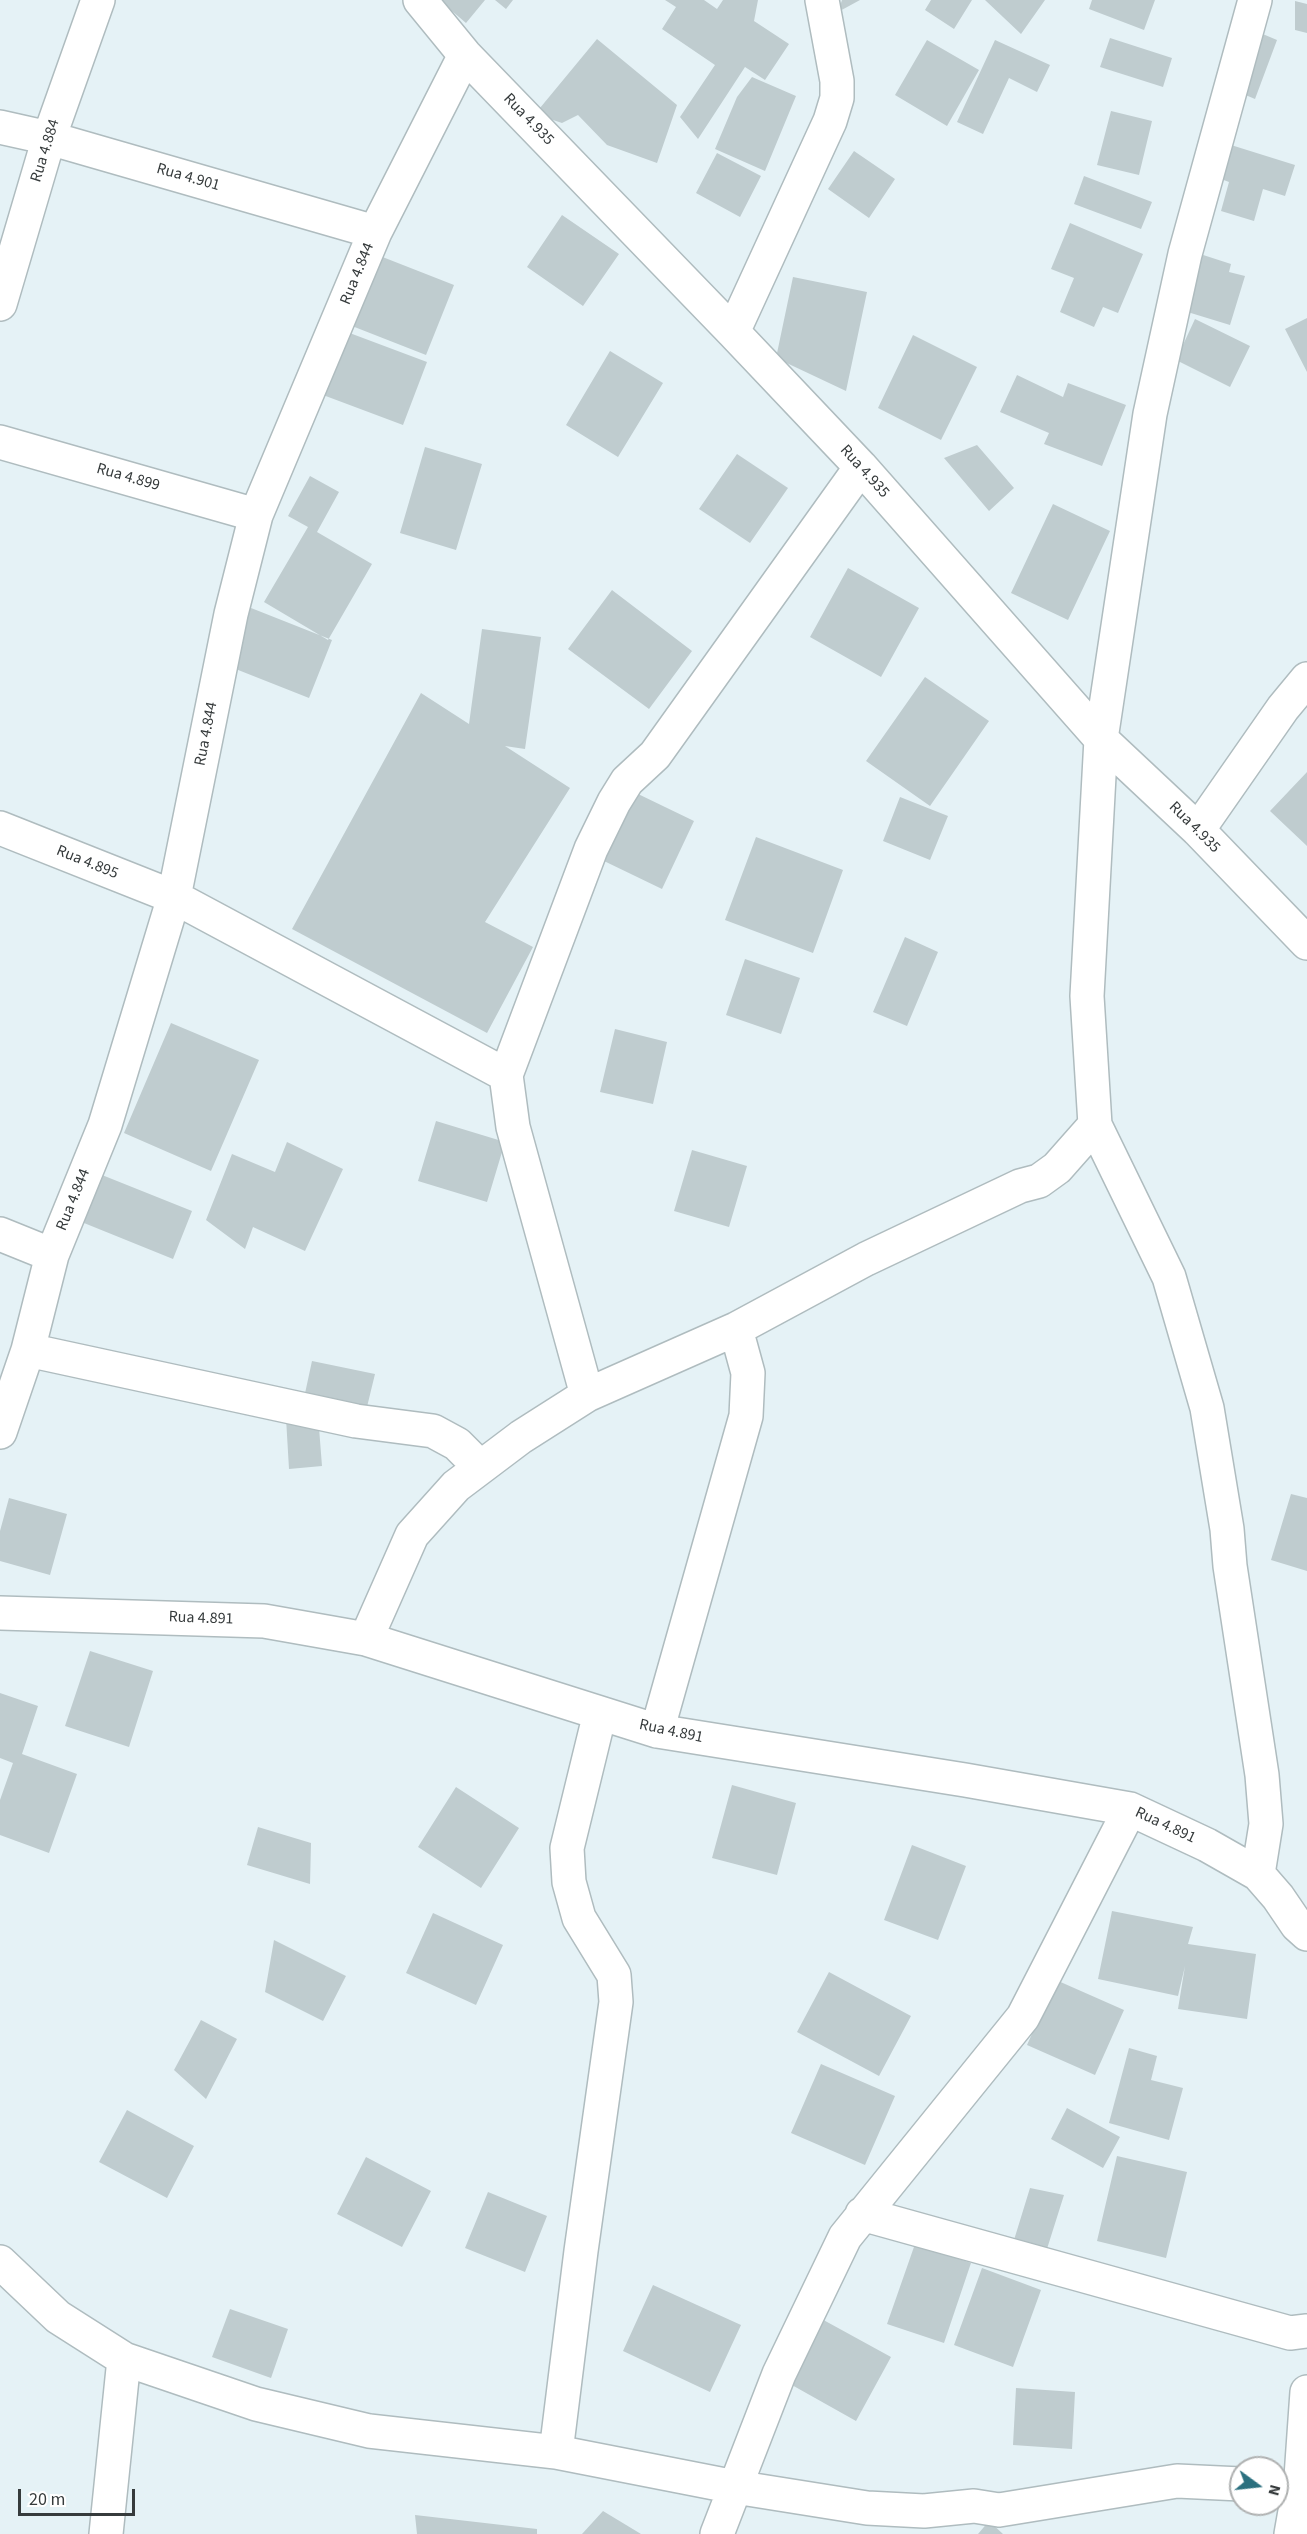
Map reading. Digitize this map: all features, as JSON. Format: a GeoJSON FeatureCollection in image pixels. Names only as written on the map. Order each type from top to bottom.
{"type":"FeatureCollection","features":[{"type":"Feature","properties":{"kind":"street","name":"Rua 4.884"},"geometry":{"type":"LineString","coordinates":[[0,304],[49,138],[98,0]]}},
{"type":"Feature","properties":{"kind":"street","name":"Rua 4.935"},"geometry":{"type":"LineString","coordinates":[[420,0],[465,55],[861,467],[1101,739],[1198,830],[1307,943]]}},
{"type":"Feature","properties":{"kind":"street"},"geometry":{"type":"LineString","coordinates":[[733,332],[831,121],[837,98],[837,81],[822,0]]}},
{"type":"Feature","properties":{"kind":"street"},"geometry":{"type":"LineString","coordinates":[[1255,0],[1185,254],[1150,414],[1101,739],[1087,996],[1095,1125],[1169,1277],[1207,1408],[1227,1529],[1230,1566],[1262,1775],[1266,1824],[1258,1874]]}},
{"type":"Feature","properties":{"kind":"street","name":"Rua 4.844"},"geometry":{"type":"LineString","coordinates":[[0,1432],[28,1350],[52,1255],[105,1125],[174,897],[231,614],[256,515],[375,232],[465,55]]}},
{"type":"Feature","properties":{"kind":"street","name":"Rua 4.901"},"geometry":{"type":"LineString","coordinates":[[0,127],[49,138],[375,232]]}},
{"type":"Feature","properties":{"kind":"street","name":"Rua 4.899"},"geometry":{"type":"LineString","coordinates":[[0,442],[256,515]]}},
{"type":"Feature","properties":{"kind":"street"},"geometry":{"type":"LineString","coordinates":[[587,1395],[513,1126],[506,1075],[591,849],[614,802],[627,781],[655,755],[861,467]]}},
{"type":"Feature","properties":{"kind":"street"},"geometry":{"type":"LineString","coordinates":[[1198,830],[1283,708],[1307,679]]}},
{"type":"Feature","properties":{"kind":"street","name":"Rua 4.895"},"geometry":{"type":"LineString","coordinates":[[0,828],[174,897],[506,1075]]}},
{"type":"Feature","properties":{"kind":"street"},"geometry":{"type":"LineString","coordinates":[[366,1639],[412,1535],[456,1486],[521,1437],[587,1395],[736,1329],[866,1258],[1020,1186],[1039,1181],[1057,1168],[1095,1125]]}},
{"type":"Feature","properties":{"kind":"street"},"geometry":{"type":"LineString","coordinates":[[0,1234],[52,1255]]}},
{"type":"Feature","properties":{"kind":"street"},"geometry":{"type":"LineString","coordinates":[[657,1731],[746,1416],[748,1373],[736,1329]]}},
{"type":"Feature","properties":{"kind":"street"},"geometry":{"type":"LineString","coordinates":[[28,1350],[356,1421],[433,1431],[457,1444],[480,1467]]}},
{"type":"Feature","properties":{"kind":"street","name":"Rua 4.891"},"geometry":{"type":"LineString","coordinates":[[0,1613],[264,1621],[366,1639],[657,1731],[1130,1809],[1207,1845],[1258,1874],[1278,1896],[1297,1925],[1307,1934]]}},
{"type":"Feature","properties":{"kind":"street"},"geometry":{"type":"LineString","coordinates":[[556,2452],[582,2239],[616,2002],[614,1974],[579,1918],[569,1882],[567,1848],[600,1713]]}},
{"type":"Feature","properties":{"kind":"street"},"geometry":{"type":"LineString","coordinates":[[717,2534],[779,2374],[845,2238],[862,2214],[1023,2017],[1130,1809]]}},
{"type":"Feature","properties":{"kind":"street"},"geometry":{"type":"LineString","coordinates":[[862,2214],[1290,2333],[1307,2331]]}},
{"type":"Feature","properties":{"kind":"street"},"geometry":{"type":"LineString","coordinates":[[0,2262],[58,2316],[124,2359],[256,2404],[369,2431],[556,2452],[735,2487],[867,2508],[924,2511],[974,2506],[999,2510],[1177,2481],[1229,2483]]}},
{"type":"Feature","properties":{"kind":"street"},"geometry":{"type":"LineString","coordinates":[[106,2534],[124,2359]]}},
{"type":"Feature","properties":{"kind":"street"},"geometry":{"type":"LineString","coordinates":[[1291,2534],[1295,2480],[1307,2392]]}},
{"type":"Feature","properties":{"kind":"building"},"geometry":{"type":"Polygon","coordinates":[[[439,0],[485,0],[466,23],[439,0]]]}},
{"type":"Feature","properties":{"kind":"building"},"geometry":{"type":"Polygon","coordinates":[[[495,0],[513,0],[506,9],[495,0]]]}},
{"type":"Feature","properties":{"kind":"building"},"geometry":{"type":"Polygon","coordinates":[[[665,0],[704,0],[717,9],[723,0],[758,0],[754,21],[789,44],[765,80],[745,67],[698,139],[680,117],[715,65],[662,29],[676,7],[665,0]]]}},
{"type":"Feature","properties":{"kind":"building"},"geometry":{"type":"Polygon","coordinates":[[[842,0],[860,0],[838,12],[842,0]]]}},
{"type":"Feature","properties":{"kind":"building"},"geometry":{"type":"Polygon","coordinates":[[[931,0],[972,0],[954,29],[925,10],[931,0]]]}},
{"type":"Feature","properties":{"kind":"building"},"geometry":{"type":"Polygon","coordinates":[[[985,0],[1045,0],[1021,34],[985,0]]]}},
{"type":"Feature","properties":{"kind":"building"},"geometry":{"type":"Polygon","coordinates":[[[1092,0],[1155,0],[1144,30],[1089,9],[1092,0]]]}},
{"type":"Feature","properties":{"kind":"building"},"geometry":{"type":"Polygon","coordinates":[[[1295,1],[1307,4],[1307,33],[1295,30],[1295,1]]]}},
{"type":"Feature","properties":{"kind":"building"},"geometry":{"type":"Polygon","coordinates":[[[1258,32],[1277,40],[1255,99],[1236,91],[1258,32]]]}},
{"type":"Feature","properties":{"kind":"building"},"geometry":{"type":"Polygon","coordinates":[[[1110,38],[1172,58],[1163,87],[1100,67],[1110,38]]]}},
{"type":"Feature","properties":{"kind":"building"},"geometry":{"type":"Polygon","coordinates":[[[597,39],[677,105],[657,163],[607,145],[578,115],[562,123],[535,114],[597,39]]]}},
{"type":"Feature","properties":{"kind":"building"},"geometry":{"type":"Polygon","coordinates":[[[927,40],[979,70],[947,126],[895,95],[927,40]]]}},
{"type":"Feature","properties":{"kind":"building"},"geometry":{"type":"Polygon","coordinates":[[[995,40],[1050,65],[1037,92],[1009,78],[983,134],[957,122],[995,40]]]}},
{"type":"Feature","properties":{"kind":"building"},"geometry":{"type":"Polygon","coordinates":[[[752,77],[796,96],[765,171],[715,149],[737,97],[752,77]]]}},
{"type":"Feature","properties":{"kind":"building"},"geometry":{"type":"Polygon","coordinates":[[[1111,111],[1152,121],[1139,175],[1097,165],[1111,111]]]}},
{"type":"Feature","properties":{"kind":"building"},"geometry":{"type":"Polygon","coordinates":[[[1231,145],[1295,165],[1285,196],[1263,189],[1254,221],[1221,211],[1229,182],[1221,179],[1231,145]]]}},
{"type":"Feature","properties":{"kind":"building"},"geometry":{"type":"Polygon","coordinates":[[[854,151],[895,179],[869,218],[828,189],[854,151]]]}},
{"type":"Feature","properties":{"kind":"building"},"geometry":{"type":"Polygon","coordinates":[[[717,153],[761,176],[740,217],[696,193],[717,153]]]}},
{"type":"Feature","properties":{"kind":"building"},"geometry":{"type":"Polygon","coordinates":[[[1084,176],[1152,202],[1141,229],[1074,204],[1084,176]]]}},
{"type":"Feature","properties":{"kind":"building"},"geometry":{"type":"Polygon","coordinates":[[[562,215],[619,254],[583,306],[527,267],[562,215]]]}},
{"type":"Feature","properties":{"kind":"building"},"geometry":{"type":"Polygon","coordinates":[[[1070,223],[1143,254],[1118,313],[1103,307],[1094,327],[1060,312],[1074,278],[1051,269],[1070,223]]]}},
{"type":"Feature","properties":{"kind":"building"},"geometry":{"type":"Polygon","coordinates":[[[1197,253],[1231,264],[1229,272],[1245,276],[1230,325],[1181,310],[1197,253]]]}},
{"type":"Feature","properties":{"kind":"building"},"geometry":{"type":"Polygon","coordinates":[[[380,256],[454,285],[426,355],[352,326],[380,256]]]}},
{"type":"Feature","properties":{"kind":"building"},"geometry":{"type":"Polygon","coordinates":[[[793,277],[867,292],[846,391],[776,358],[793,277]]]}},
{"type":"Feature","properties":{"kind":"building"},"geometry":{"type":"Polygon","coordinates":[[[1307,318],[1307,372],[1285,329],[1307,318]]]}},
{"type":"Feature","properties":{"kind":"building"},"geometry":{"type":"Polygon","coordinates":[[[1195,319],[1250,346],[1230,387],[1176,360],[1195,319]]]}},
{"type":"Feature","properties":{"kind":"building"},"geometry":{"type":"Polygon","coordinates":[[[347,332],[427,362],[403,425],[323,395],[347,332]]]}},
{"type":"Feature","properties":{"kind":"building"},"geometry":{"type":"Polygon","coordinates":[[[913,335],[977,367],[941,440],[878,408],[913,335]]]}},
{"type":"Feature","properties":{"kind":"building"},"geometry":{"type":"Polygon","coordinates":[[[610,351],[663,383],[618,457],[566,425],[610,351]]]}},
{"type":"Feature","properties":{"kind":"building"},"geometry":{"type":"Polygon","coordinates":[[[1017,375],[1063,397],[1068,383],[1126,405],[1102,466],[1044,444],[1049,433],[1000,412],[1017,375]]]}},
{"type":"Feature","properties":{"kind":"building"},"geometry":{"type":"Polygon","coordinates":[[[977,445],[1014,488],[989,511],[944,458],[977,445]]]}},
{"type":"Feature","properties":{"kind":"building"},"geometry":{"type":"Polygon","coordinates":[[[425,447],[482,464],[456,550],[400,533],[425,447]]]}},
{"type":"Feature","properties":{"kind":"building"},"geometry":{"type":"Polygon","coordinates":[[[737,454],[788,488],[750,543],[699,509],[737,454]]]}},
{"type":"Feature","properties":{"kind":"building"},"geometry":{"type":"Polygon","coordinates":[[[310,476],[339,492],[317,532],[372,564],[328,640],[264,602],[308,527],[288,516],[310,476]]]}},
{"type":"Feature","properties":{"kind":"building"},"geometry":{"type":"Polygon","coordinates":[[[1053,504],[1110,531],[1068,620],[1011,593],[1053,504]]]}},
{"type":"Feature","properties":{"kind":"building"},"geometry":{"type":"Polygon","coordinates":[[[848,568],[919,608],[881,677],[810,637],[848,568]]]}},
{"type":"Feature","properties":{"kind":"building"},"geometry":{"type":"Polygon","coordinates":[[[612,590],[692,651],[649,709],[568,649],[612,590]]]}},
{"type":"Feature","properties":{"kind":"building"},"geometry":{"type":"Polygon","coordinates":[[[246,606],[332,640],[309,698],[223,664],[246,606]]]}},
{"type":"Feature","properties":{"kind":"building"},"geometry":{"type":"Polygon","coordinates":[[[482,629],[541,637],[525,749],[505,746],[570,788],[485,922],[533,947],[487,1033],[292,929],[421,693],[469,724],[482,629]]]}},
{"type":"Feature","properties":{"kind":"building"},"geometry":{"type":"Polygon","coordinates":[[[925,677],[989,721],[930,806],[866,761],[925,677]]]}},
{"type":"Feature","properties":{"kind":"building"},"geometry":{"type":"Polygon","coordinates":[[[1307,772],[1307,846],[1270,811],[1307,772]]]}},
{"type":"Feature","properties":{"kind":"building"},"geometry":{"type":"Polygon","coordinates":[[[636,793],[694,821],[662,889],[604,861],[636,793]]]}},
{"type":"Feature","properties":{"kind":"building"},"geometry":{"type":"Polygon","coordinates":[[[900,797],[948,816],[930,860],[883,841],[900,797]]]}},
{"type":"Feature","properties":{"kind":"building"},"geometry":{"type":"Polygon","coordinates":[[[756,837],[843,870],[813,953],[725,920],[756,837]]]}},
{"type":"Feature","properties":{"kind":"building"},"geometry":{"type":"Polygon","coordinates":[[[905,937],[938,952],[907,1026],[873,1012],[905,937]]]}},
{"type":"Feature","properties":{"kind":"building"},"geometry":{"type":"Polygon","coordinates":[[[745,959],[800,978],[781,1034],[726,1015],[745,959]]]}},
{"type":"Feature","properties":{"kind":"building"},"geometry":{"type":"Polygon","coordinates":[[[171,1023],[259,1060],[211,1171],[124,1133],[171,1023]]]}},
{"type":"Feature","properties":{"kind":"building"},"geometry":{"type":"Polygon","coordinates":[[[615,1029],[667,1042],[653,1104],[600,1092],[615,1029]]]}},
{"type":"Feature","properties":{"kind":"building"},"geometry":{"type":"Polygon","coordinates":[[[436,1121],[505,1142],[487,1202],[418,1181],[436,1121]]]}},
{"type":"Feature","properties":{"kind":"building"},"geometry":{"type":"Polygon","coordinates":[[[287,1142],[343,1169],[305,1251],[253,1227],[245,1249],[206,1220],[232,1154],[275,1172],[287,1142]]]}},
{"type":"Feature","properties":{"kind":"building"},"geometry":{"type":"Polygon","coordinates":[[[692,1150],[747,1166],[729,1227],[674,1211],[692,1150]]]}},
{"type":"Feature","properties":{"kind":"building"},"geometry":{"type":"Polygon","coordinates":[[[102,1175],[192,1211],[173,1259],[84,1223],[102,1175]]]}},
{"type":"Feature","properties":{"kind":"building"},"geometry":{"type":"Polygon","coordinates":[[[312,1361],[375,1374],[366,1411],[304,1398],[312,1361]]]}},
{"type":"Feature","properties":{"kind":"building"},"geometry":{"type":"Polygon","coordinates":[[[318,1415],[322,1466],[289,1469],[286,1418],[318,1415]]]}},
{"type":"Feature","properties":{"kind":"building"},"geometry":{"type":"Polygon","coordinates":[[[1291,1494],[1307,1498],[1307,1571],[1271,1560],[1291,1494]]]}},
{"type":"Feature","properties":{"kind":"building"},"geometry":{"type":"Polygon","coordinates":[[[9,1498],[67,1514],[50,1575],[0,1561],[0,1531],[9,1498]]]}},
{"type":"Feature","properties":{"kind":"building"},"geometry":{"type":"Polygon","coordinates":[[[90,1651],[153,1671],[129,1747],[65,1726],[90,1651]]]}},
{"type":"Feature","properties":{"kind":"building"},"geometry":{"type":"Polygon","coordinates":[[[0,1693],[38,1706],[22,1754],[77,1774],[49,1853],[0,1835],[0,1800],[13,1763],[0,1758],[0,1693]]]}},
{"type":"Feature","properties":{"kind":"building"},"geometry":{"type":"Polygon","coordinates":[[[732,1785],[796,1803],[777,1875],[712,1858],[732,1785]]]}},
{"type":"Feature","properties":{"kind":"building"},"geometry":{"type":"Polygon","coordinates":[[[456,1787],[519,1828],[481,1888],[418,1847],[456,1787]]]}},
{"type":"Feature","properties":{"kind":"building"},"geometry":{"type":"Polygon","coordinates":[[[258,1827],[311,1843],[310,1884],[247,1865],[258,1827]]]}},
{"type":"Feature","properties":{"kind":"building"},"geometry":{"type":"Polygon","coordinates":[[[912,1845],[966,1866],[938,1940],[884,1920],[912,1845]]]}},
{"type":"Feature","properties":{"kind":"building"},"geometry":{"type":"Polygon","coordinates":[[[1112,1911],[1193,1927],[1188,1944],[1256,1954],[1247,2019],[1178,2009],[1185,1966],[1178,1996],[1098,1979],[1112,1911]]]}},
{"type":"Feature","properties":{"kind":"building"},"geometry":{"type":"Polygon","coordinates":[[[433,1913],[503,1945],[476,2005],[406,1973],[433,1913]]]}},
{"type":"Feature","properties":{"kind":"building"},"geometry":{"type":"Polygon","coordinates":[[[274,1940],[346,1976],[323,2021],[265,1992],[274,1940]]]}},
{"type":"Feature","properties":{"kind":"building"},"geometry":{"type":"Polygon","coordinates":[[[829,1972],[911,2016],[879,2076],[797,2032],[829,1972]]]}},
{"type":"Feature","properties":{"kind":"building"},"geometry":{"type":"Polygon","coordinates":[[[1056,1980],[1124,2010],[1095,2075],[1027,2045],[1056,1980]]]}},
{"type":"Feature","properties":{"kind":"building"},"geometry":{"type":"Polygon","coordinates":[[[201,2020],[237,2039],[206,2099],[174,2070],[201,2020]]]}},
{"type":"Feature","properties":{"kind":"building"},"geometry":{"type":"Polygon","coordinates":[[[1129,2048],[1157,2056],[1151,2080],[1183,2088],[1169,2140],[1109,2123],[1129,2048]]]}},
{"type":"Feature","properties":{"kind":"building"},"geometry":{"type":"Polygon","coordinates":[[[821,2064],[895,2096],[865,2165],[791,2133],[821,2064]]]}},
{"type":"Feature","properties":{"kind":"building"},"geometry":{"type":"Polygon","coordinates":[[[1067,2108],[1120,2137],[1103,2168],[1051,2139],[1067,2108]]]}},
{"type":"Feature","properties":{"kind":"building"},"geometry":{"type":"Polygon","coordinates":[[[127,2110],[194,2146],[167,2198],[99,2162],[127,2110]]]}},
{"type":"Feature","properties":{"kind":"building"},"geometry":{"type":"Polygon","coordinates":[[[1117,2156],[1187,2172],[1166,2258],[1097,2241],[1117,2156]]]}},
{"type":"Feature","properties":{"kind":"building"},"geometry":{"type":"Polygon","coordinates":[[[366,2157],[431,2191],[402,2247],[337,2214],[366,2157]]]}},
{"type":"Feature","properties":{"kind":"building"},"geometry":{"type":"Polygon","coordinates":[[[1030,2188],[1064,2195],[1046,2252],[1014,2240],[1030,2188]]]}},
{"type":"Feature","properties":{"kind":"building"},"geometry":{"type":"Polygon","coordinates":[[[488,2192],[547,2216],[525,2272],[465,2248],[488,2192]]]}},
{"type":"Feature","properties":{"kind":"building"},"geometry":{"type":"Polygon","coordinates":[[[915,2244],[971,2263],[944,2343],[887,2324],[915,2244]]]}},
{"type":"Feature","properties":{"kind":"building"},"geometry":{"type":"Polygon","coordinates":[[[982,2268],[1041,2290],[1013,2367],[954,2345],[982,2268]]]}},
{"type":"Feature","properties":{"kind":"building"},"geometry":{"type":"Polygon","coordinates":[[[653,2285],[741,2325],[710,2392],[623,2351],[653,2285]]]}},
{"type":"Feature","properties":{"kind":"building"},"geometry":{"type":"Polygon","coordinates":[[[230,2309],[288,2329],[271,2378],[212,2357],[230,2309]]]}},
{"type":"Feature","properties":{"kind":"building"},"geometry":{"type":"Polygon","coordinates":[[[818,2317],[891,2357],[856,2421],[783,2380],[818,2317]]]}},
{"type":"Feature","properties":{"kind":"building"},"geometry":{"type":"Polygon","coordinates":[[[1016,2388],[1075,2392],[1072,2449],[1013,2445],[1016,2388]]]}},
{"type":"Feature","properties":{"kind":"building"},"geometry":{"type":"Polygon","coordinates":[[[603,2511],[641,2534],[582,2534],[603,2511]]]}},
{"type":"Feature","properties":{"kind":"building"},"geometry":{"type":"Polygon","coordinates":[[[415,2515],[537,2529],[537,2534],[417,2534],[415,2515]]]}},
{"type":"Feature","properties":{"kind":"building"},"geometry":{"type":"Polygon","coordinates":[[[989,2521],[1003,2534],[978,2534],[989,2521]]]}}]}
